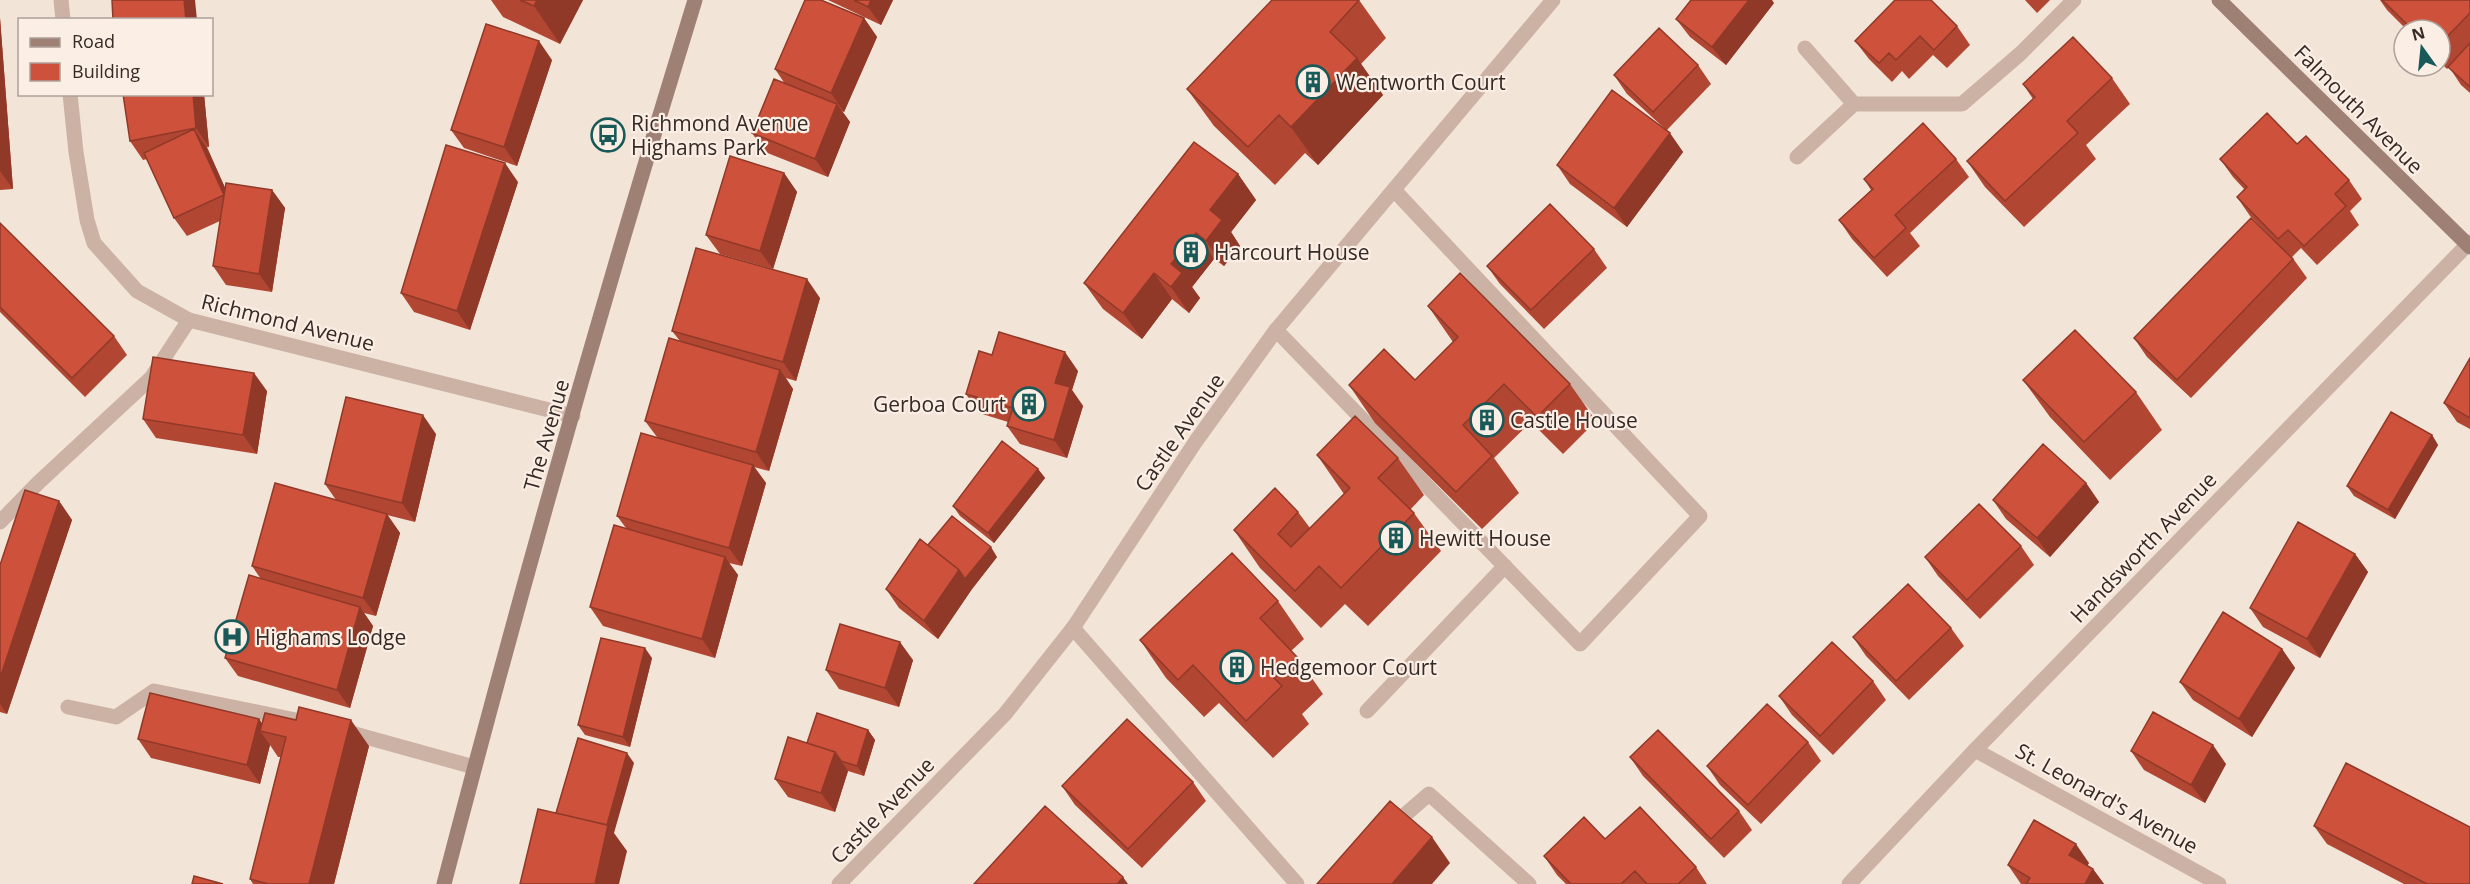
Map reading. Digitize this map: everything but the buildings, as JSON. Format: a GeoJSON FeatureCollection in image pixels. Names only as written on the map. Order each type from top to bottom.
{"type":"FeatureCollection","features":[{"type":"Feature","properties":{"kind":"street"},"geometry":{"type":"LineString","coordinates":[[61,0],[63,18]]}},
{"type":"Feature","properties":{"kind":"street","name":"The Avenue"},"geometry":{"type":"LineString","coordinates":[[444,884],[474,767],[643,169],[695,0]]}},
{"type":"Feature","properties":{"kind":"street","name":"Castle Avenue"},"geometry":{"type":"LineString","coordinates":[[839,884],[1005,714],[1073,628],[1196,441],[1276,330],[1553,0]]}},
{"type":"Feature","properties":{"kind":"street"},"geometry":{"type":"LineString","coordinates":[[1797,157],[1854,104],[1962,104],[2021,53],[2074,0]]}},
{"type":"Feature","properties":{"kind":"street","name":"Falmouth Avenue"},"geometry":{"type":"LineString","coordinates":[[2219,0],[2469,245]]}},
{"type":"Feature","properties":{"kind":"street"},"geometry":{"type":"LineString","coordinates":[[1805,48],[1854,104]]}},
{"type":"Feature","properties":{"kind":"street","name":"Richmond Avenue"},"geometry":{"type":"LineString","coordinates":[[70,96],[85,209],[94,243],[137,291],[189,320],[573,416]]}},
{"type":"Feature","properties":{"kind":"street"},"geometry":{"type":"LineString","coordinates":[[1276,330],[1580,644],[1700,516],[1394,190]]}},
{"type":"Feature","properties":{"kind":"street","name":"Handsworth Avenue"},"geometry":{"type":"LineString","coordinates":[[1850,884],[1975,750],[2469,245]]}},
{"type":"Feature","properties":{"kind":"street"},"geometry":{"type":"LineString","coordinates":[[0,522],[38,483],[151,378],[189,320]]}},
{"type":"Feature","properties":{"kind":"street"},"geometry":{"type":"LineString","coordinates":[[1366,711],[1505,566]]}},
{"type":"Feature","properties":{"kind":"street"},"geometry":{"type":"LineString","coordinates":[[1073,628],[1297,884]]}},
{"type":"Feature","properties":{"kind":"street"},"geometry":{"type":"LineString","coordinates":[[68,707],[116,717],[154,691],[328,727],[474,767]]}},
{"type":"Feature","properties":{"kind":"street","name":"St. Leonard's Avenue"},"geometry":{"type":"LineString","coordinates":[[1975,750],[2219,884]]}},
{"type":"Feature","properties":{"kind":"street"},"geometry":{"type":"LineString","coordinates":[[1378,839],[1429,794],[1529,884]]}},
{"type":"Feature","properties":{"kind":"place","name":"Wentworth Court"},"geometry":{"type":"Point","coordinates":[1313,82]}},
{"type":"Feature","properties":{"kind":"place","name":"Richmond Avenue Highams Park"},"geometry":{"type":"Point","coordinates":[608,135]}},
{"type":"Feature","properties":{"kind":"place","name":"Harcourt House"},"geometry":{"type":"Point","coordinates":[1191,252]}},
{"type":"Feature","properties":{"kind":"place","name":"Gerboa Court"},"geometry":{"type":"Point","coordinates":[1029,404]}},
{"type":"Feature","properties":{"kind":"place","name":"Castle House"},"geometry":{"type":"Point","coordinates":[1487,420]}},
{"type":"Feature","properties":{"kind":"place","name":"Hewitt House"},"geometry":{"type":"Point","coordinates":[1396,538]}},
{"type":"Feature","properties":{"kind":"place","name":"Highams Lodge"},"geometry":{"type":"Point","coordinates":[232,637]}},
{"type":"Feature","properties":{"kind":"place","name":"Hedgemoor Court"},"geometry":{"type":"Point","coordinates":[1237,667]}}]}
